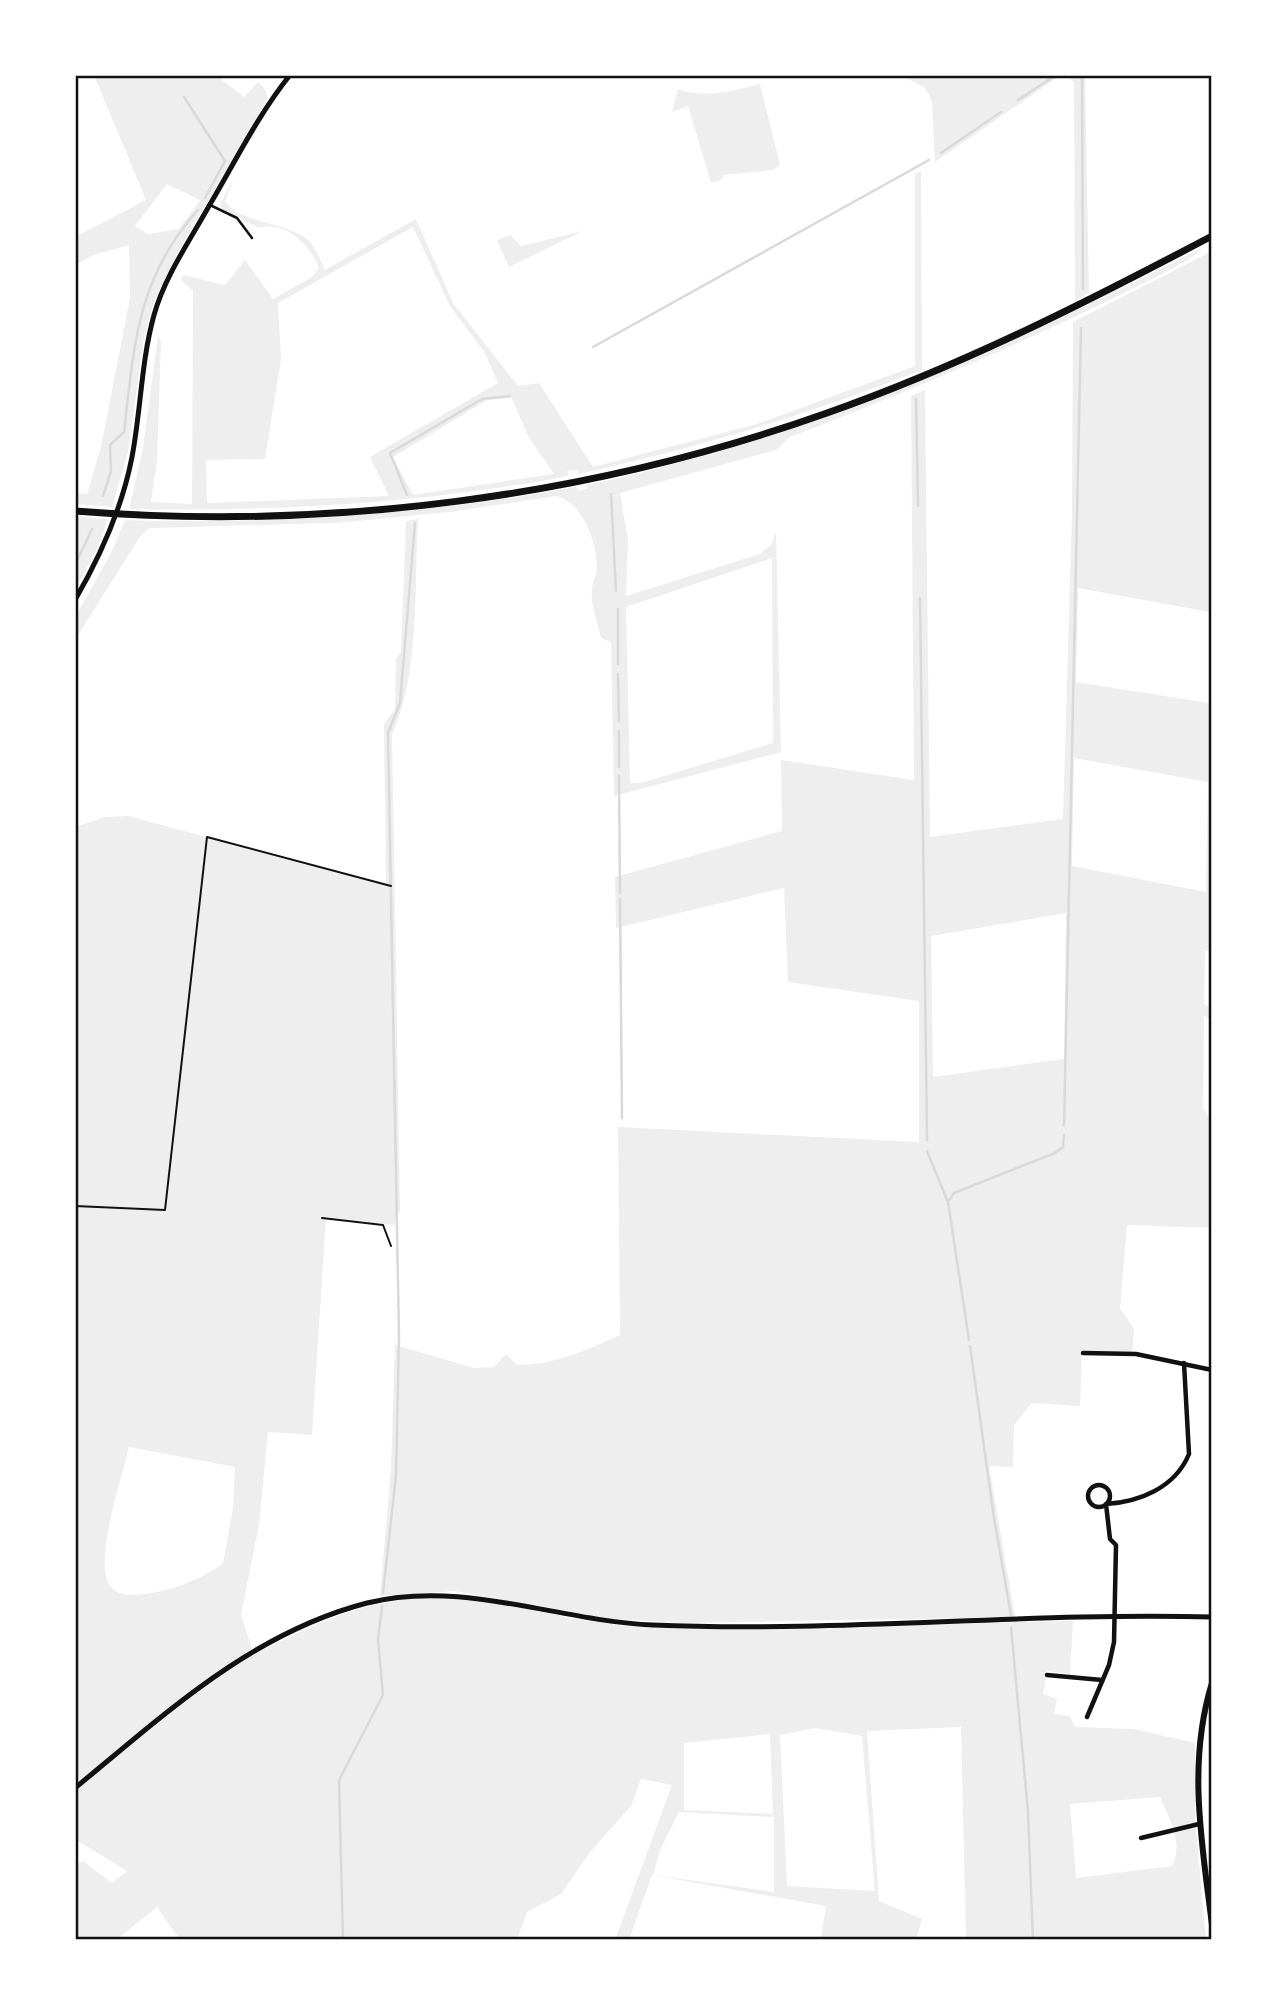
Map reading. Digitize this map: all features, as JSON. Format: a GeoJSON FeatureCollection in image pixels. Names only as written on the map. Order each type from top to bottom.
{"type":"FeatureCollection","features":[{"type":"Feature","properties":{"kind":"main road"},"geometry":{"type":"LineString","coordinates":[[75,511],[231,517],[388,509],[522,492],[663,462],[813,418],[915,379],[1054,317],[1212,236]]}},
{"type":"Feature","properties":{"kind":"main road"},"geometry":{"type":"LineString","coordinates":[[1212,1683],[1198,1762],[1199,1824],[1212,1925]]}},
{"type":"Feature","properties":{"kind":"street"},"geometry":{"type":"LineString","coordinates":[[75,600],[106,543],[127,481],[155,313],[171,273],[263,112],[290,75]]}},
{"type":"Feature","properties":{"kind":"street"},"geometry":{"type":"LineString","coordinates":[[1083,1353],[1136,1354],[1212,1370]]}},
{"type":"Feature","properties":{"kind":"street"},"geometry":{"type":"LineString","coordinates":[[1087,1717],[1109,1665],[1114,1642],[1116,1545],[1110,1539],[1106,1504],[1108,1491],[1102,1486],[1094,1487],[1089,1493],[1090,1501],[1096,1506],[1106,1504],[1144,1498],[1171,1479],[1186,1461],[1189,1454],[1184,1363]]}},
{"type":"Feature","properties":{"kind":"street"},"geometry":{"type":"LineString","coordinates":[[75,1788],[215,1673],[291,1632],[369,1602],[412,1595],[447,1594],[588,1618],[649,1625],[752,1626],[1212,1617]]}},
{"type":"Feature","properties":{"kind":"street"},"geometry":{"type":"LineString","coordinates":[[1047,1675],[1101,1680]]}},
{"type":"Feature","properties":{"kind":"street"},"geometry":{"type":"LineString","coordinates":[[1141,1838],[1199,1824]]}},
{"type":"Feature","properties":{"kind":"lane"},"geometry":{"type":"LineString","coordinates":[[210,205],[237,218],[252,238]]}},
{"type":"Feature","properties":{"kind":"path"},"geometry":{"type":"LineString","coordinates":[[75,1206],[165,1210],[207,837],[391,886]]}},
{"type":"Feature","properties":{"kind":"path"},"geometry":{"type":"LineString","coordinates":[[322,1218],[383,1225],[391,1245]]}},
{"type":"Feature","properties":{"kind":"shaded area"},"geometry":{"type":"Polygon","coordinates":[[[94,75],[216,75],[244,97],[258,82],[265,89],[268,99],[178,252],[153,304],[143,343],[128,452],[112,507],[75,504],[75,493],[87,494],[101,447],[130,298],[129,245],[93,255],[75,265],[75,237],[146,200],[94,75]],[[167,184],[135,226],[148,234],[179,229],[200,200],[167,184]]]}},
{"type":"Feature","properties":{"kind":"shaded area"},"geometry":{"type":"Polygon","coordinates":[[[901,75],[1061,75],[935,162],[932,101],[925,88],[901,75]]]}},
{"type":"Feature","properties":{"kind":"shaded area"},"geometry":{"type":"Polygon","coordinates":[[[1067,75],[1085,75],[1089,293],[1075,301],[1074,83],[1067,75]]]}},
{"type":"Feature","properties":{"kind":"shaded area"},"geometry":{"type":"Polygon","coordinates":[[[760,84],[780,165],[773,170],[723,175],[723,179],[711,183],[688,106],[672,112],[678,89],[709,94],[760,84]]]}},
{"type":"Feature","properties":{"kind":"shaded area"},"geometry":{"type":"Polygon","coordinates":[[[921,171],[922,370],[753,429],[579,474],[576,470],[567,471],[569,476],[460,493],[350,504],[240,509],[129,509],[143,448],[158,336],[161,342],[157,461],[151,502],[192,504],[193,291],[181,280],[183,275],[225,285],[245,260],[273,299],[312,277],[319,268],[310,251],[287,231],[278,227],[259,228],[222,209],[220,204],[234,177],[225,201],[231,209],[300,234],[312,244],[325,270],[416,219],[453,303],[518,386],[539,383],[593,467],[757,424],[915,366],[915,174],[921,171]],[[413,227],[278,303],[281,359],[265,459],[206,460],[207,503],[389,496],[370,457],[498,383],[485,353],[450,306],[413,227]],[[512,398],[487,400],[393,457],[413,495],[554,474],[528,436],[512,398]]]}},
{"type":"Feature","properties":{"kind":"shaded area"},"geometry":{"type":"Polygon","coordinates":[[[583,231],[509,267],[497,240],[510,235],[521,246],[583,231]]]}},
{"type":"Feature","properties":{"kind":"shaded area"},"geometry":{"type":"Polygon","coordinates":[[[1201,248],[1171,270],[1092,309],[964,367],[790,437],[776,450],[620,493],[628,539],[626,596],[760,554],[771,545],[776,532],[781,752],[614,796],[611,642],[601,638],[593,607],[592,586],[597,568],[594,547],[581,515],[574,506],[556,496],[450,512],[335,523],[149,528],[139,538],[75,640],[75,617],[111,553],[125,520],[239,521],[352,516],[464,504],[576,487],[579,491],[588,488],[586,485],[667,466],[825,417],[977,356],[1201,248]],[[772,558],[626,607],[630,783],[641,783],[773,743],[772,558]]]}},
{"type":"Feature","properties":{"kind":"shaded area"},"geometry":{"type":"Polygon","coordinates":[[[1212,251],[1212,950],[1205,951],[1204,1004],[1212,1009],[1212,1020],[1204,1016],[1203,1108],[1212,1122],[1212,1228],[1127,1225],[1120,1308],[1134,1329],[1132,1354],[1082,1352],[1080,1406],[1032,1403],[1014,1425],[1013,1467],[989,1466],[1015,1617],[686,1623],[612,1619],[613,1625],[677,1629],[1073,1621],[1070,1674],[1047,1671],[1043,1694],[1057,1699],[1054,1714],[1070,1716],[1075,1727],[1134,1729],[1195,1743],[1195,1818],[1206,1940],[966,1939],[961,1727],[867,1731],[879,1901],[922,1919],[916,1940],[821,1940],[826,1906],[652,1875],[629,1940],[615,1940],[672,1785],[641,1779],[631,1806],[590,1852],[561,1894],[527,1912],[517,1940],[180,1940],[157,1907],[116,1940],[75,1940],[75,1865],[83,1861],[112,1883],[127,1871],[75,1839],[75,827],[105,817],[128,816],[386,885],[384,724],[395,709],[396,659],[401,652],[406,521],[418,519],[411,657],[401,710],[392,735],[400,1210],[394,1225],[326,1217],[312,1435],[268,1432],[259,1525],[241,1615],[254,1655],[336,1616],[402,1600],[467,1600],[593,1622],[595,1616],[454,1591],[380,1596],[391,1468],[395,1345],[474,1368],[494,1367],[506,1354],[517,1365],[544,1362],[583,1351],[620,1335],[618,1127],[919,1142],[919,1001],[788,982],[784,888],[616,928],[615,877],[782,831],[781,760],[914,780],[911,396],[925,390],[930,837],[1063,819],[1072,512],[1073,322],[1212,251]],[[1078,588],[1076,682],[1209,703],[1210,612],[1078,588]],[[1074,758],[1072,866],[1206,892],[1208,782],[1074,758]],[[1066,913],[931,936],[933,1077],[1064,1059],[1066,913]],[[129,1447],[112,1515],[105,1568],[107,1580],[113,1589],[132,1595],[174,1588],[223,1563],[233,1509],[235,1467],[129,1447]],[[815,1728],[780,1735],[787,1886],[875,1891],[862,1736],[815,1728]],[[770,1734],[684,1743],[684,1810],[773,1814],[770,1734]],[[1160,1797],[1070,1804],[1076,1878],[1172,1866],[1176,1840],[1160,1797]],[[679,1812],[660,1850],[653,1875],[774,1892],[774,1817],[679,1812]]]}},
{"type":"Feature","properties":{"kind":"shaded area"},"geometry":{"type":"Polygon","coordinates":[[[75,516],[108,519],[98,547],[75,590],[75,516]]]}},
{"type":"Feature","properties":{"kind":"waterway"},"geometry":{"type":"LineString","coordinates":[[1018,100],[1056,75]]}},
{"type":"Feature","properties":{"kind":"waterway"},"geometry":{"type":"LineString","coordinates":[[1082,75],[1083,289]]}},
{"type":"Feature","properties":{"kind":"waterway"},"geometry":{"type":"LineString","coordinates":[[184,97],[225,161],[205,198]]}},
{"type":"Feature","properties":{"kind":"waterway"},"geometry":{"type":"LineString","coordinates":[[941,153],[1001,112]]}},
{"type":"Feature","properties":{"kind":"waterway"},"geometry":{"type":"LineString","coordinates":[[593,347],[929,160]]}},
{"type":"Feature","properties":{"kind":"waterway"},"geometry":{"type":"LineString","coordinates":[[103,496],[111,471],[110,445],[124,432],[136,342],[150,287],[178,235],[198,210]]}},
{"type":"Feature","properties":{"kind":"waterway"},"geometry":{"type":"LineString","coordinates":[[1064,1125],[1081,328]]}},
{"type":"Feature","properties":{"kind":"waterway"},"geometry":{"type":"LineString","coordinates":[[407,495],[390,453],[482,399],[510,396]]}},
{"type":"Feature","properties":{"kind":"waterway"},"geometry":{"type":"LineString","coordinates":[[916,399],[918,506]]}},
{"type":"Feature","properties":{"kind":"waterway"},"geometry":{"type":"LineString","coordinates":[[611,494],[616,591]]}},
{"type":"Feature","properties":{"kind":"waterway"},"geometry":{"type":"LineString","coordinates":[[383,1593],[396,1475],[399,1338],[388,733],[400,703],[415,523]]}},
{"type":"Feature","properties":{"kind":"waterway"},"geometry":{"type":"LineString","coordinates":[[75,565],[92,529]]}},
{"type":"Feature","properties":{"kind":"waterway"},"geometry":{"type":"LineString","coordinates":[[920,598],[927,1140]]}},
{"type":"Feature","properties":{"kind":"waterway"},"geometry":{"type":"LineString","coordinates":[[618,609],[618,664]]}},
{"type":"Feature","properties":{"kind":"waterway"},"geometry":{"type":"LineString","coordinates":[[618,674],[619,721]]}},
{"type":"Feature","properties":{"kind":"waterway"},"geometry":{"type":"LineString","coordinates":[[619,731],[619,767]]}},
{"type":"Feature","properties":{"kind":"waterway"},"geometry":{"type":"LineString","coordinates":[[619,776],[620,893]]}},
{"type":"Feature","properties":{"kind":"waterway"},"geometry":{"type":"LineString","coordinates":[[620,899],[622,1118]]}},
{"type":"Feature","properties":{"kind":"waterway"},"geometry":{"type":"LineString","coordinates":[[1212,922],[1212,1016]]}},
{"type":"Feature","properties":{"kind":"waterway"},"geometry":{"type":"LineString","coordinates":[[969,1340],[948,1202],[954,1193],[1055,1153],[1063,1147],[1064,1135]]}},
{"type":"Feature","properties":{"kind":"waterway"},"geometry":{"type":"LineString","coordinates":[[927,1151],[947,1200]]}},
{"type":"Feature","properties":{"kind":"waterway"},"geometry":{"type":"LineString","coordinates":[[970,1346],[994,1518],[1011,1615]]}},
{"type":"Feature","properties":{"kind":"waterway"},"geometry":{"type":"LineString","coordinates":[[343,1940],[339,1780],[383,1695],[378,1640],[382,1606]]}},
{"type":"Feature","properties":{"kind":"waterway"},"geometry":{"type":"LineString","coordinates":[[1011,1627],[1028,1812],[1033,1940]]}}]}
